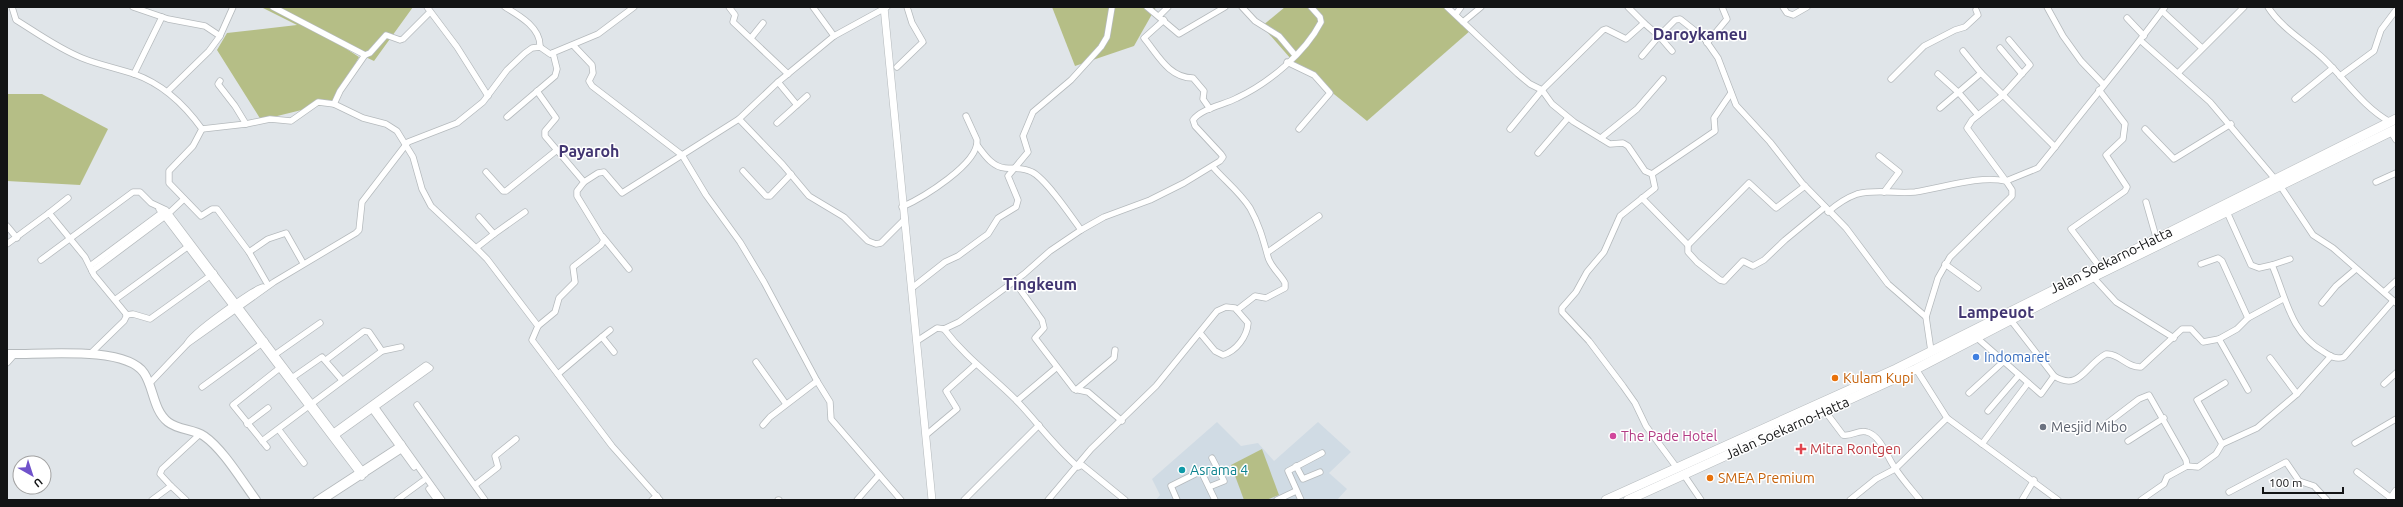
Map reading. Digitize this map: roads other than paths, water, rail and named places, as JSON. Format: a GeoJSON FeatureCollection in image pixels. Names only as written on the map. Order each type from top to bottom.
{"type":"FeatureCollection","features":[{"type":"Feature","properties":{"kind":"highway","name":"Jalan Soekarno-Hatta"},"geometry":{"type":"LineString","coordinates":[[1606,500],[1677,468],[1840,399],[1916,369],[2093,277],[2281,186],[2393,120]]}},
{"type":"Feature","properties":{"kind":"highway","name":"Jalan Soekarno-Hatta"},"geometry":{"type":"LineString","coordinates":[[1628,500],[1825,411],[1840,399],[1931,351],[2275,179],[2393,130]]}},
{"type":"Feature","properties":{"kind":"main road"},"geometry":{"type":"LineString","coordinates":[[11,354],[68,352],[121,358],[134,364],[144,373],[159,410],[168,422],[206,437],[222,455],[256,500]]}},
{"type":"Feature","properties":{"kind":"street"},"geometry":{"type":"LineString","coordinates":[[12,7],[16,20],[64,50],[104,66],[134,74],[168,91],[187,109],[202,128]]}},
{"type":"Feature","properties":{"kind":"street"},"geometry":{"type":"LineString","coordinates":[[133,7],[162,18],[205,26],[220,36]]}},
{"type":"Feature","properties":{"kind":"street"},"geometry":{"type":"LineString","coordinates":[[168,91],[209,51],[220,36],[233,7]]}},
{"type":"Feature","properties":{"kind":"street"},"geometry":{"type":"LineString","coordinates":[[274,7],[365,55]]}},
{"type":"Feature","properties":{"kind":"street"},"geometry":{"type":"LineString","coordinates":[[505,7],[536,32],[541,38],[540,47]]}},
{"type":"Feature","properties":{"kind":"street"},"geometry":{"type":"LineString","coordinates":[[550,54],[574,46],[598,34],[634,7]]}},
{"type":"Feature","properties":{"kind":"street"},"geometry":{"type":"LineString","coordinates":[[729,7],[735,15],[733,22],[788,74]]}},
{"type":"Feature","properties":{"kind":"street"},"geometry":{"type":"LineString","coordinates":[[813,7],[834,36]]}},
{"type":"Feature","properties":{"kind":"street"},"geometry":{"type":"LineString","coordinates":[[897,67],[923,42],[912,23],[907,7]]}},
{"type":"Feature","properties":{"kind":"street"},"geometry":{"type":"LineString","coordinates":[[912,288],[944,262],[958,256],[988,234],[998,218],[1016,207],[1018,200],[1008,179],[1009,173],[1028,152],[1023,136],[1033,112],[1072,80],[1105,42],[1112,7]]}},
{"type":"Feature","properties":{"kind":"street"},"geometry":{"type":"LineString","coordinates":[[1147,7],[1177,33],[1182,34],[1224,7]]}},
{"type":"Feature","properties":{"kind":"street"},"geometry":{"type":"LineString","coordinates":[[1168,7],[1144,38],[1172,73],[1184,78],[1193,78],[1204,91],[1203,99],[1210,109]]}},
{"type":"Feature","properties":{"kind":"street"},"geometry":{"type":"LineString","coordinates":[[1242,7],[1255,21],[1279,36],[1295,55]]}},
{"type":"Feature","properties":{"kind":"street"},"geometry":{"type":"LineString","coordinates":[[917,341],[937,328],[944,329],[959,322],[1014,281],[1050,251],[1081,230],[1104,217],[1150,200],[1213,167],[1221,160],[1222,155],[1193,122],[1196,117],[1254,89],[1295,55],[1321,22],[1320,17],[1311,7]]}},
{"type":"Feature","properties":{"kind":"street"},"geometry":{"type":"LineString","coordinates":[[1447,7],[1518,74],[1530,84],[1542,90],[1552,104],[1568,118],[1610,144],[1626,144],[1645,171],[1652,174]]}},
{"type":"Feature","properties":{"kind":"street"},"geometry":{"type":"LineString","coordinates":[[1456,14],[1461,7]]}},
{"type":"Feature","properties":{"kind":"street"},"geometry":{"type":"LineString","coordinates":[[1463,22],[1481,7]]}},
{"type":"Feature","properties":{"kind":"street"},"geometry":{"type":"LineString","coordinates":[[1628,7],[1659,36],[1672,51]]}},
{"type":"Feature","properties":{"kind":"street"},"geometry":{"type":"LineString","coordinates":[[1707,43],[1727,19],[1722,7]]}},
{"type":"Feature","properties":{"kind":"street"},"geometry":{"type":"LineString","coordinates":[[1783,7],[1787,13],[1793,15],[1807,7]]}},
{"type":"Feature","properties":{"kind":"street"},"geometry":{"type":"LineString","coordinates":[[2047,7],[2063,36],[2082,61],[2103,84]]}},
{"type":"Feature","properties":{"kind":"street"},"geometry":{"type":"LineString","coordinates":[[2178,73],[2244,7]]}},
{"type":"Feature","properties":{"kind":"street"},"geometry":{"type":"LineString","coordinates":[[2268,7],[2289,31],[2312,47],[2333,68],[2359,98],[2393,120]]}},
{"type":"Feature","properties":{"kind":"street"},"geometry":{"type":"LineString","coordinates":[[629,269],[603,237],[577,196],[577,191],[584,182],[598,173],[604,172],[622,193],[739,119],[778,82],[834,36],[885,8],[903,221],[912,288],[932,500]]}},
{"type":"Feature","properties":{"kind":"street"},"geometry":{"type":"LineString","coordinates":[[1891,79],[1924,46],[1971,23],[1978,15],[1977,8]]}},
{"type":"Feature","properties":{"kind":"street"},"geometry":{"type":"LineString","coordinates":[[334,104],[340,90],[365,55],[370,52],[386,35],[400,40],[403,39],[429,9],[488,96]]}},
{"type":"Feature","properties":{"kind":"street"},"geometry":{"type":"LineString","coordinates":[[1642,198],[1688,245],[1688,252],[1697,262],[1720,280],[1724,280],[1743,262],[1753,266],[1764,260],[1784,240],[1827,210],[1853,196],[1867,192],[1914,192],[1973,181],[1998,179],[2006,181],[2038,168],[2103,84],[2143,38],[2164,9],[2202,48]]}},
{"type":"Feature","properties":{"kind":"street"},"geometry":{"type":"LineString","coordinates":[[2340,76],[2374,51],[2381,30],[2396,10]]}},
{"type":"Feature","properties":{"kind":"street"},"geometry":{"type":"LineString","coordinates":[[134,74],[162,18]]}},
{"type":"Feature","properties":{"kind":"street"},"geometry":{"type":"LineString","coordinates":[[1642,56],[1659,36],[1678,18],[1707,43],[1718,58],[1736,105],[1770,142],[1805,186],[1846,228],[1888,284],[1926,317]]}},
{"type":"Feature","properties":{"kind":"street"},"geometry":{"type":"LineString","coordinates":[[2127,18],[2143,38],[2231,124],[2275,179]]}},
{"type":"Feature","properties":{"kind":"street"},"geometry":{"type":"LineString","coordinates":[[751,38],[763,23]]}},
{"type":"Feature","properties":{"kind":"street"},"geometry":{"type":"LineString","coordinates":[[1510,129],[1542,90],[1603,30],[1606,29],[1626,39],[1644,23]]}},
{"type":"Feature","properties":{"kind":"street"},"geometry":{"type":"LineString","coordinates":[[1931,351],[1926,317],[1938,278],[1945,264],[1974,232],[2010,200],[2012,190],[1966,128],[1978,115],[2002,96],[2030,65],[2009,40]]}},
{"type":"Feature","properties":{"kind":"street"},"geometry":{"type":"LineString","coordinates":[[574,46],[592,64],[593,73],[589,81],[592,86],[682,155],[706,195],[740,242],[830,402],[831,419],[901,500]]}},
{"type":"Feature","properties":{"kind":"street"},"geometry":{"type":"LineString","coordinates":[[149,384],[187,344],[237,306],[302,263],[356,233],[359,230],[362,202],[410,141],[457,123],[488,96],[506,70],[532,48],[540,47],[550,54],[553,54],[557,73],[507,116]]}},
{"type":"Feature","properties":{"kind":"street"},"geometry":{"type":"LineString","coordinates":[[2000,48],[2022,74]]}},
{"type":"Feature","properties":{"kind":"street"},"geometry":{"type":"LineString","coordinates":[[1963,51],[2002,96],[2055,147]]}},
{"type":"Feature","properties":{"kind":"street"},"geometry":{"type":"LineString","coordinates":[[1287,62],[1314,75],[1330,93],[1299,129]]}},
{"type":"Feature","properties":{"kind":"street"},"geometry":{"type":"LineString","coordinates":[[2295,100],[2333,68]]}},
{"type":"Feature","properties":{"kind":"street"},"geometry":{"type":"LineString","coordinates":[[1940,108],[1981,73]]}},
{"type":"Feature","properties":{"kind":"street"},"geometry":{"type":"LineString","coordinates":[[1938,74],[1959,93],[1978,115]]}},
{"type":"Feature","properties":{"kind":"street"},"geometry":{"type":"LineString","coordinates":[[1601,138],[1642,104],[1663,79]]}},
{"type":"Feature","properties":{"kind":"street"},"geometry":{"type":"LineString","coordinates":[[220,81],[218,84],[235,106],[246,124]]}},
{"type":"Feature","properties":{"kind":"street"},"geometry":{"type":"LineString","coordinates":[[778,82],[797,105]]}},
{"type":"Feature","properties":{"kind":"street"},"geometry":{"type":"LineString","coordinates":[[2099,90],[2124,124],[2124,139],[2106,156],[2127,187],[2125,191],[2071,228],[2099,266]]}},
{"type":"Feature","properties":{"kind":"street"},"geometry":{"type":"LineString","coordinates":[[537,91],[556,118],[544,133],[584,182]]}},
{"type":"Feature","properties":{"kind":"street"},"geometry":{"type":"LineString","coordinates":[[1652,174],[1715,131],[1714,118],[1731,93]]}},
{"type":"Feature","properties":{"kind":"street"},"geometry":{"type":"LineString","coordinates":[[777,123],[807,96]]}},
{"type":"Feature","properties":{"kind":"street"},"geometry":{"type":"LineString","coordinates":[[202,128],[246,124],[270,119],[291,121],[318,102],[327,101],[363,118],[386,124],[400,134],[405,147],[413,157],[422,189],[431,206],[487,259],[538,326]]}},
{"type":"Feature","properties":{"kind":"street"},"geometry":{"type":"LineString","coordinates":[[966,116],[975,134],[977,145],[992,163],[999,167],[1015,168],[1033,172],[1063,204],[1081,230]]}},
{"type":"Feature","properties":{"kind":"street"},"geometry":{"type":"LineString","coordinates":[[1538,153],[1568,118]]}},
{"type":"Feature","properties":{"kind":"street"},"geometry":{"type":"LineString","coordinates":[[739,119],[791,174],[809,196],[844,217],[868,241],[876,244],[881,243],[903,221]]}},
{"type":"Feature","properties":{"kind":"street"},"geometry":{"type":"LineString","coordinates":[[2145,129],[2174,159],[2231,124]]}},
{"type":"Feature","properties":{"kind":"street"},"geometry":{"type":"LineString","coordinates":[[202,128],[193,146],[173,167],[167,176],[169,183],[201,216],[217,209],[249,252],[268,286]]}},
{"type":"Feature","properties":{"kind":"street"},"geometry":{"type":"LineString","coordinates":[[2393,130],[2396,140]]}},
{"type":"Feature","properties":{"kind":"street"},"geometry":{"type":"LineString","coordinates":[[902,207],[932,191],[954,174],[977,145]]}},
{"type":"Feature","properties":{"kind":"street"},"geometry":{"type":"LineString","coordinates":[[486,172],[503,191],[506,191],[557,150]]}},
{"type":"Feature","properties":{"kind":"street"},"geometry":{"type":"LineString","coordinates":[[1879,156],[1899,172],[1884,192]]}},
{"type":"Feature","properties":{"kind":"street"},"geometry":{"type":"LineString","coordinates":[[1213,167],[1224,180],[1231,183],[1250,208],[1264,236],[1268,257],[1285,283],[1285,288],[1266,298],[1255,296],[1237,310]]}},
{"type":"Feature","properties":{"kind":"street"},"geometry":{"type":"LineString","coordinates":[[743,171],[766,196],[770,196],[791,174]]}},
{"type":"Feature","properties":{"kind":"street"},"geometry":{"type":"LineString","coordinates":[[1652,174],[1655,188],[1620,216],[1607,246],[1584,276],[1576,292],[1562,308],[1562,312],[1589,341],[1623,386],[1635,403],[1650,431],[1677,468]]}},
{"type":"Feature","properties":{"kind":"street"},"geometry":{"type":"LineString","coordinates":[[2376,182],[2396,174]]}},
{"type":"Feature","properties":{"kind":"street"},"geometry":{"type":"LineString","coordinates":[[1688,245],[1749,183],[1776,208],[1805,186]]}},
{"type":"Feature","properties":{"kind":"street"},"geometry":{"type":"LineString","coordinates":[[2272,265],[2283,299],[2297,328],[2317,348],[2337,358],[2344,357],[2395,302],[2313,235],[2281,186]]}},
{"type":"Feature","properties":{"kind":"street"},"geometry":{"type":"LineString","coordinates":[[41,260],[137,190],[164,212],[213,273],[281,367],[362,474]]}},
{"type":"Feature","properties":{"kind":"street"},"geometry":{"type":"LineString","coordinates":[[7,244],[17,238],[68,198]]}},
{"type":"Feature","properties":{"kind":"street"},"geometry":{"type":"LineString","coordinates":[[91,268],[164,212],[174,207],[184,199]]}},
{"type":"Feature","properties":{"kind":"street"},"geometry":{"type":"LineString","coordinates":[[2146,202],[2156,238]]}},
{"type":"Feature","properties":{"kind":"street"},"geometry":{"type":"LineString","coordinates":[[476,248],[525,212]]}},
{"type":"Feature","properties":{"kind":"street"},"geometry":{"type":"LineString","coordinates":[[2227,212],[2251,265],[2259,268],[2290,258]]}},
{"type":"Feature","properties":{"kind":"street"},"geometry":{"type":"LineString","coordinates":[[49,213],[71,238],[126,315]]}},
{"type":"Feature","properties":{"kind":"street"},"geometry":{"type":"LineString","coordinates":[[1268,252],[1319,216]]}},
{"type":"Feature","properties":{"kind":"street"},"geometry":{"type":"LineString","coordinates":[[479,218],[494,234]]}},
{"type":"Feature","properties":{"kind":"street"},"geometry":{"type":"LineString","coordinates":[[7,226],[17,238]]}},
{"type":"Feature","properties":{"kind":"street"},"geometry":{"type":"LineString","coordinates":[[249,252],[268,239],[286,233],[302,263]]}},
{"type":"Feature","properties":{"kind":"street"},"geometry":{"type":"LineString","coordinates":[[603,237],[601,245],[574,267],[573,284],[559,298],[555,312],[538,326],[532,340],[612,446],[656,498]]}},
{"type":"Feature","properties":{"kind":"street"},"geometry":{"type":"LineString","coordinates":[[116,299],[190,245]]}},
{"type":"Feature","properties":{"kind":"street"},"geometry":{"type":"LineString","coordinates":[[2201,264],[2218,258],[2222,261],[2248,318]]}},
{"type":"Feature","properties":{"kind":"street"},"geometry":{"type":"LineString","coordinates":[[1945,264],[1978,288]]}},
{"type":"Feature","properties":{"kind":"street"},"geometry":{"type":"LineString","coordinates":[[2322,303],[2336,286],[2356,269]]}},
{"type":"Feature","properties":{"kind":"street"},"geometry":{"type":"LineString","coordinates":[[126,315],[133,314],[150,319],[213,273]]}},
{"type":"Feature","properties":{"kind":"street"},"geometry":{"type":"LineString","coordinates":[[2093,277],[2116,302],[2174,338]]}},
{"type":"Feature","properties":{"kind":"street"},"geometry":{"type":"LineString","coordinates":[[1014,281],[1042,320],[1044,328],[1035,338],[1056,368],[1076,390],[1088,392],[1122,421]]}},
{"type":"Feature","properties":{"kind":"street"},"geometry":{"type":"LineString","coordinates":[[2384,292],[2396,281]]}},
{"type":"Feature","properties":{"kind":"street"},"geometry":{"type":"LineString","coordinates":[[2010,319],[2054,376],[2065,382],[2075,380],[2106,354],[2113,355],[2132,367],[2141,367],[2185,328],[2191,329],[2203,342],[2219,340],[2237,329],[2248,318],[2283,299]]}},
{"type":"Feature","properties":{"kind":"street"},"geometry":{"type":"LineString","coordinates":[[1048,500],[1078,468],[1091,449],[1152,391],[1218,311],[1226,307],[1237,310],[1248,323],[1239,345],[1229,353],[1223,355],[1216,351],[1200,333]]}},
{"type":"Feature","properties":{"kind":"street"},"geometry":{"type":"LineString","coordinates":[[90,354],[124,321],[126,315]]}},
{"type":"Feature","properties":{"kind":"street"},"geometry":{"type":"LineString","coordinates":[[273,356],[320,323]]}},
{"type":"Feature","properties":{"kind":"street"},"geometry":{"type":"LineString","coordinates":[[944,329],[974,365],[1017,401],[1061,452],[1078,468]]}},
{"type":"Feature","properties":{"kind":"street"},"geometry":{"type":"LineString","coordinates":[[558,374],[610,330]]}},
{"type":"Feature","properties":{"kind":"street"},"geometry":{"type":"LineString","coordinates":[[326,360],[364,331],[368,332],[382,350]]}},
{"type":"Feature","properties":{"kind":"street"},"geometry":{"type":"LineString","coordinates":[[602,337],[614,352]]}},
{"type":"Feature","properties":{"kind":"street"},"geometry":{"type":"LineString","coordinates":[[1976,337],[2003,362],[2042,394],[2054,376]]}},
{"type":"Feature","properties":{"kind":"street"},"geometry":{"type":"LineString","coordinates":[[2219,340],[2248,390]]}},
{"type":"Feature","properties":{"kind":"street"},"geometry":{"type":"LineString","coordinates":[[202,387],[264,343]]}},
{"type":"Feature","properties":{"kind":"street"},"geometry":{"type":"LineString","coordinates":[[262,441],[279,430],[309,404],[382,350],[401,347]]}},
{"type":"Feature","properties":{"kind":"street"},"geometry":{"type":"LineString","coordinates":[[1076,390],[1114,358],[1115,350]]}},
{"type":"Feature","properties":{"kind":"street"},"geometry":{"type":"LineString","coordinates":[[7,363],[11,354]]}},
{"type":"Feature","properties":{"kind":"street"},"geometry":{"type":"LineString","coordinates":[[2141,500],[2164,484],[2167,477],[2187,466],[2198,467],[2218,453],[2222,444],[2257,428],[2297,394],[2331,356]]}},
{"type":"Feature","properties":{"kind":"street"},"geometry":{"type":"LineString","coordinates":[[290,379],[322,358],[326,360],[341,380]]}},
{"type":"Feature","properties":{"kind":"street"},"geometry":{"type":"LineString","coordinates":[[2270,358],[2297,394]]}},
{"type":"Feature","properties":{"kind":"street"},"geometry":{"type":"LineString","coordinates":[[756,362],[786,404]]}},
{"type":"Feature","properties":{"kind":"street"},"geometry":{"type":"LineString","coordinates":[[1969,393],[2003,362]]}},
{"type":"Feature","properties":{"kind":"street"},"geometry":{"type":"LineString","coordinates":[[333,435],[430,368],[426,365],[372,407]]}},
{"type":"Feature","properties":{"kind":"street"},"geometry":{"type":"LineString","coordinates":[[926,435],[957,408],[946,391],[974,365]]}},
{"type":"Feature","properties":{"kind":"street"},"geometry":{"type":"LineString","coordinates":[[267,447],[233,405],[281,367]]}},
{"type":"Feature","properties":{"kind":"street"},"geometry":{"type":"LineString","coordinates":[[1017,401],[1056,368]]}},
{"type":"Feature","properties":{"kind":"street"},"geometry":{"type":"LineString","coordinates":[[1916,369],[1947,418],[2034,480],[2058,500]]}},
{"type":"Feature","properties":{"kind":"street"},"geometry":{"type":"LineString","coordinates":[[2384,384],[2396,373]]}},
{"type":"Feature","properties":{"kind":"street"},"geometry":{"type":"LineString","coordinates":[[1988,411],[2019,375]]}},
{"type":"Feature","properties":{"kind":"street"},"geometry":{"type":"LineString","coordinates":[[763,425],[770,417],[817,381]]}},
{"type":"Feature","properties":{"kind":"street"},"geometry":{"type":"LineString","coordinates":[[1982,444],[2028,383]]}},
{"type":"Feature","properties":{"kind":"street"},"geometry":{"type":"LineString","coordinates":[[2222,444],[2197,400],[2225,383]]}},
{"type":"Feature","properties":{"kind":"street"},"geometry":{"type":"LineString","coordinates":[[2101,428],[2146,395],[2152,399],[2164,418],[2186,460],[2187,466]]}},
{"type":"Feature","properties":{"kind":"street"},"geometry":{"type":"LineString","coordinates":[[417,405],[485,500]]}},
{"type":"Feature","properties":{"kind":"street"},"geometry":{"type":"LineString","coordinates":[[372,407],[442,500]]}},
{"type":"Feature","properties":{"kind":"street"},"geometry":{"type":"LineString","coordinates":[[247,424],[268,408]]}},
{"type":"Feature","properties":{"kind":"street"},"geometry":{"type":"LineString","coordinates":[[1825,411],[1843,435],[1851,435],[1861,431],[1871,434],[1879,442],[1895,469],[1920,500]]}},
{"type":"Feature","properties":{"kind":"street"},"geometry":{"type":"LineString","coordinates":[[1850,500],[1876,480],[1895,469],[1947,418]]}},
{"type":"Feature","properties":{"kind":"street"},"geometry":{"type":"LineString","coordinates":[[2128,441],[2164,418]]}},
{"type":"Feature","properties":{"kind":"street"},"geometry":{"type":"LineString","coordinates":[[2355,444],[2396,419]]}},
{"type":"Feature","properties":{"kind":"street"},"geometry":{"type":"LineString","coordinates":[[966,500],[1039,425]]}},
{"type":"Feature","properties":{"kind":"street"},"geometry":{"type":"LineString","coordinates":[[279,430],[304,462]]}},
{"type":"Feature","properties":{"kind":"street"},"geometry":{"type":"LineString","coordinates":[[186,500],[160,474],[162,469],[200,434]]}},
{"type":"Feature","properties":{"kind":"street"},"geometry":{"type":"LineString","coordinates":[[475,485],[498,467],[495,456],[516,439]]}},
{"type":"Feature","properties":{"kind":"street"},"geometry":{"type":"LineString","coordinates":[[316,500],[325,498],[402,447]]}},
{"type":"Feature","properties":{"kind":"street"},"geometry":{"type":"LineString","coordinates":[[402,447],[423,481],[437,500]]}},
{"type":"Feature","properties":{"kind":"street"},"geometry":{"type":"LineString","coordinates":[[1301,500],[1288,473],[1296,466],[1322,454]]}},
{"type":"Feature","properties":{"kind":"street"},"geometry":{"type":"LineString","coordinates":[[1209,487],[1224,480],[1212,458]]}},
{"type":"Feature","properties":{"kind":"street"},"geometry":{"type":"LineString","coordinates":[[2228,492],[2286,462],[2299,481],[2314,486],[2327,500]]}},
{"type":"Feature","properties":{"kind":"street"},"geometry":{"type":"LineString","coordinates":[[1078,468],[1082,465],[1125,500]]}},
{"type":"Feature","properties":{"kind":"street"},"geometry":{"type":"LineString","coordinates":[[1296,466],[1303,479],[1320,472]]}},
{"type":"Feature","properties":{"kind":"street"},"geometry":{"type":"LineString","coordinates":[[1177,500],[1171,486],[1197,472],[1202,472],[1216,500]]}},
{"type":"Feature","properties":{"kind":"street"},"geometry":{"type":"LineString","coordinates":[[2357,472],[2391,499],[2396,491]]}},
{"type":"Feature","properties":{"kind":"street"},"geometry":{"type":"LineString","coordinates":[[857,500],[879,475]]}},
{"type":"Feature","properties":{"kind":"street"},"geometry":{"type":"LineString","coordinates":[[1684,475],[1702,500]]}},
{"type":"Feature","properties":{"kind":"street"},"geometry":{"type":"LineString","coordinates":[[2022,500],[2034,480]]}},
{"type":"Feature","properties":{"kind":"street"},"geometry":{"type":"LineString","coordinates":[[397,500],[423,481]]}},
{"type":"Feature","properties":{"kind":"street"},"geometry":{"type":"LineString","coordinates":[[152,500],[171,486]]}},
{"type":"Feature","properties":{"kind":"street"},"geometry":{"type":"LineString","coordinates":[[1277,500],[1296,491]]}},
{"type":"Feature","properties":{"kind":"place","name":"Indomaret"},"geometry":{"type":"Point","coordinates":[1976,357]}},
{"type":"Feature","properties":{"kind":"place","name":"Kulam Kupi"},"geometry":{"type":"Point","coordinates":[1835,378]}},
{"type":"Feature","properties":{"kind":"place","name":"Mesjid Mibo"},"geometry":{"type":"Point","coordinates":[2043,427]}},
{"type":"Feature","properties":{"kind":"place","name":"The Pade Hotel"},"geometry":{"type":"Point","coordinates":[1613,436]}},
{"type":"Feature","properties":{"kind":"place","name":"Mitra Rontgen"},"geometry":{"type":"Point","coordinates":[1801,449]}},
{"type":"Feature","properties":{"kind":"place","name":"Asrama 4"},"geometry":{"type":"Point","coordinates":[1182,470]}},
{"type":"Feature","properties":{"kind":"place","name":"SMEA Premium"},"geometry":{"type":"Point","coordinates":[1710,478]}},
{"type":"Feature","properties":{"kind":"district","name":"Daroykameu"},"geometry":{"type":"Point","coordinates":[1700,34]}},
{"type":"Feature","properties":{"kind":"district","name":"Payaroh"},"geometry":{"type":"Point","coordinates":[589,151]}},
{"type":"Feature","properties":{"kind":"district","name":"Tingkeum"},"geometry":{"type":"Point","coordinates":[1040,284]}},
{"type":"Feature","properties":{"kind":"district","name":"Lampeuot"},"geometry":{"type":"Point","coordinates":[1996,312]}}]}
